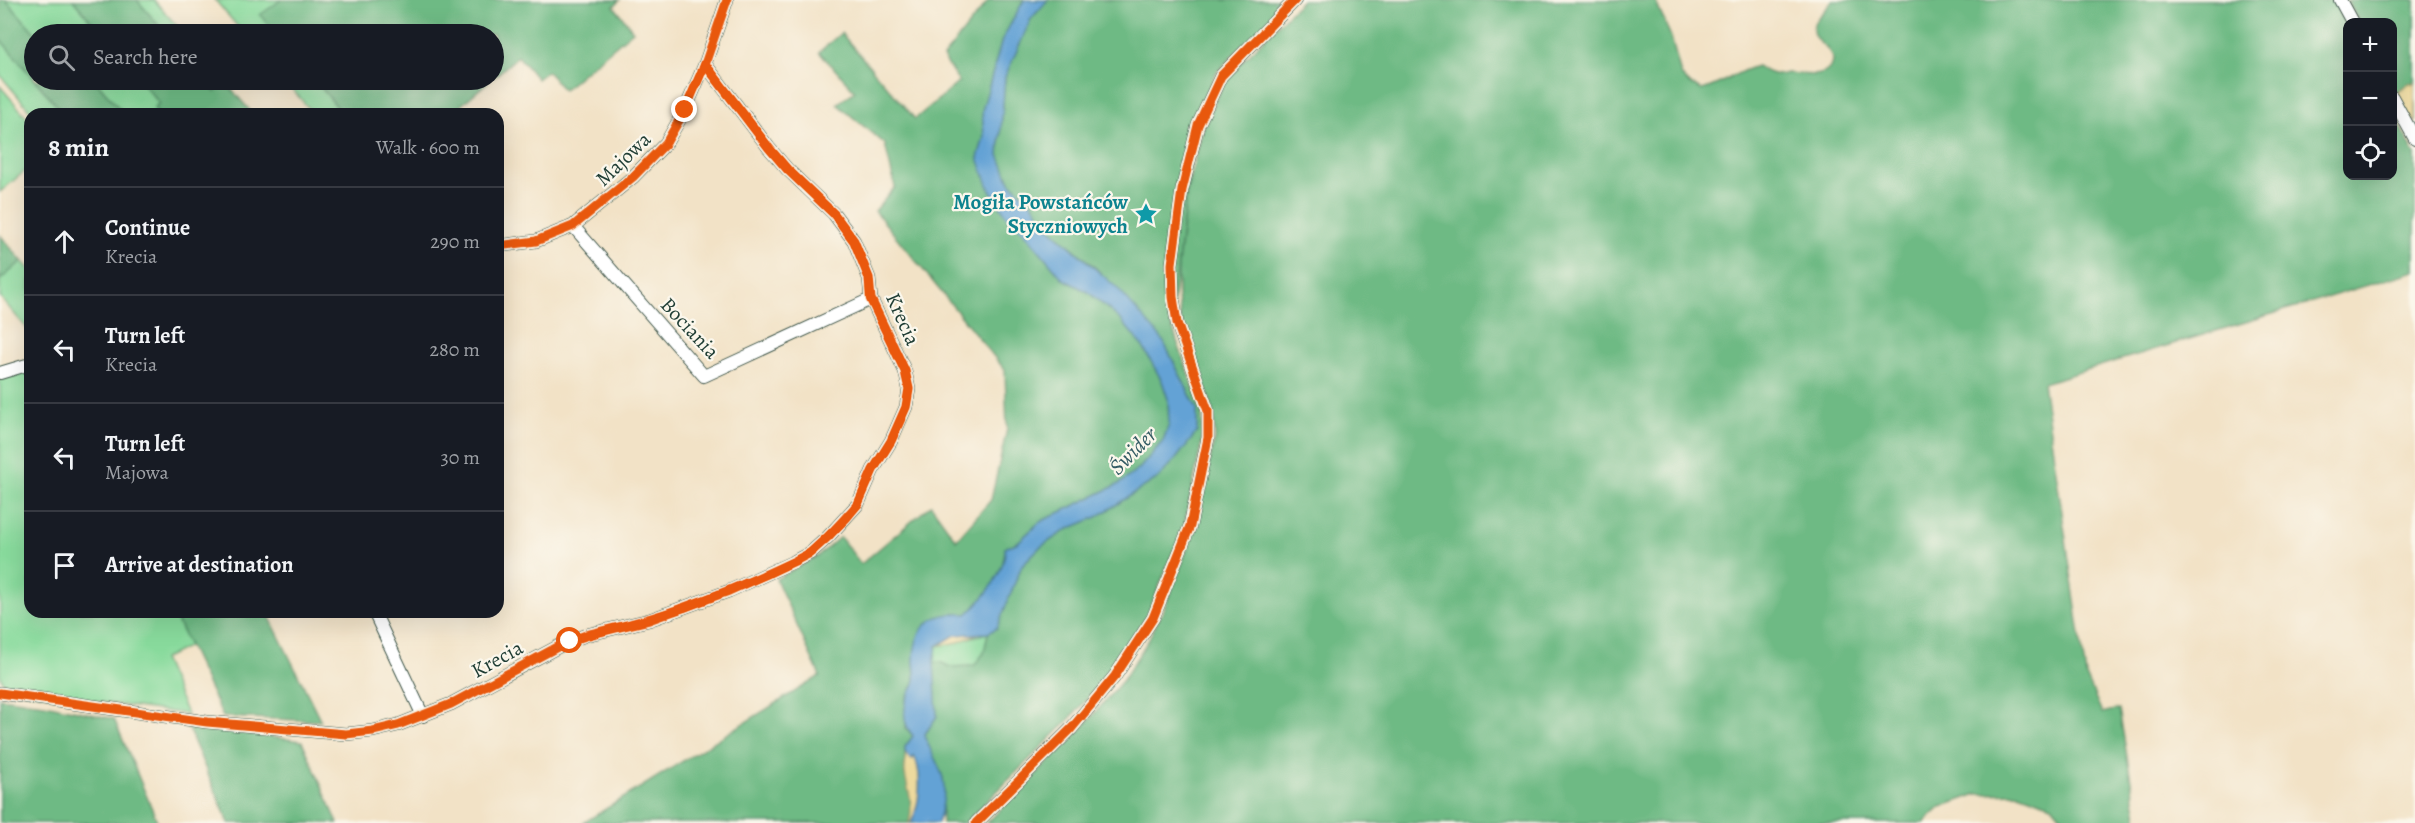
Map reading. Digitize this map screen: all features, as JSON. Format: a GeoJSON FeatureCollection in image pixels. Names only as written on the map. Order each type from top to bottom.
{"type":"FeatureCollection","features":[{"type":"Feature","properties":{"kind":"street","name":"Majowa"},"geometry":{"type":"LineString","coordinates":[[504,245],[536,241],[573,226],[633,177],[666,143],[685,110],[705,64],[727,0]]}},
{"type":"Feature","properties":{"kind":"street"},"geometry":{"type":"LineString","coordinates":[[976,823],[1071,729],[1115,676],[1153,618],[1190,526],[1208,438],[1208,411],[1177,323],[1173,297],[1172,264],[1182,190],[1198,125],[1221,76],[1295,0]]}},
{"type":"Feature","properties":{"kind":"street"},"geometry":{"type":"LineString","coordinates":[[2340,0],[2350,18]]}},
{"type":"Feature","properties":{"kind":"street","name":"Krecia"},"geometry":{"type":"LineString","coordinates":[[0,693],[168,718],[346,734],[373,731],[423,716],[478,691],[565,643],[586,635],[649,620],[768,574],[810,553],[828,537],[858,504],[873,470],[891,441],[906,407],[909,389],[905,371],[870,299],[869,278],[854,241],[834,214],[787,169],[769,148],[705,64]]}},
{"type":"Feature","properties":{"kind":"street"},"geometry":{"type":"LineString","coordinates":[[2397,106],[2415,139]]}},
{"type":"Feature","properties":{"kind":"street","name":"Bociania"},"geometry":{"type":"LineString","coordinates":[[573,226],[704,376],[870,299]]}},
{"type":"Feature","properties":{"kind":"street"},"geometry":{"type":"LineString","coordinates":[[0,373],[24,366]]}},
{"type":"Feature","properties":{"kind":"street"},"geometry":{"type":"LineString","coordinates":[[377,618],[423,716]]}},
{"type":"Feature","properties":{"kind":"green space"},"geometry":{"type":"Polygon","coordinates":[[[0,0],[6,0],[27,24],[24,24],[24,67],[0,39],[0,0]]]}},
{"type":"Feature","properties":{"kind":"green space"},"geometry":{"type":"Polygon","coordinates":[[[6,0],[73,0],[93,24],[27,24],[6,0]]]}},
{"type":"Feature","properties":{"kind":"green space"},"geometry":{"type":"Polygon","coordinates":[[[73,0],[137,0],[157,24],[93,24],[73,0]]]}},
{"type":"Feature","properties":{"kind":"green space"},"geometry":{"type":"Polygon","coordinates":[[[137,0],[154,0],[175,24],[157,24],[137,0]]]}},
{"type":"Feature","properties":{"kind":"green space"},"geometry":{"type":"Polygon","coordinates":[[[215,0],[281,0],[261,15],[269,24],[235,24],[215,0]]]}},
{"type":"Feature","properties":{"kind":"green space"},"geometry":{"type":"Polygon","coordinates":[[[281,0],[620,0],[614,6],[633,31],[563,90],[547,71],[537,79],[518,56],[504,68],[504,24],[268,24],[260,15],[281,0]]]}},
{"type":"Feature","properties":{"kind":"green space"},"geometry":{"type":"Polygon","coordinates":[[[989,0],[1024,0],[1002,40],[982,111],[984,137],[978,158],[1008,218],[1024,232],[1063,279],[1088,292],[1121,320],[1143,347],[1162,381],[1168,399],[1169,424],[1163,441],[1139,469],[1119,484],[1040,522],[1018,542],[1005,548],[998,575],[980,601],[967,614],[955,613],[914,656],[915,681],[906,700],[906,728],[913,736],[905,747],[905,773],[910,789],[909,823],[583,823],[820,676],[776,579],[818,556],[840,537],[861,564],[931,505],[956,540],[991,500],[1007,429],[1005,370],[875,211],[895,187],[885,144],[837,104],[855,91],[819,52],[841,33],[915,119],[959,82],[943,57],[989,0]]]}},
{"type":"Feature","properties":{"kind":"green space"},"geometry":{"type":"Polygon","coordinates":[[[1048,0],[1288,0],[1216,73],[1194,125],[1171,324],[1202,412],[1203,436],[1184,526],[1147,616],[1110,673],[1065,724],[965,823],[942,823],[943,778],[929,749],[925,734],[937,716],[934,663],[940,662],[950,667],[974,666],[984,653],[988,633],[997,628],[1022,565],[1040,547],[1068,529],[1097,517],[1158,478],[1197,431],[1197,409],[1162,339],[1096,268],[1044,223],[1032,203],[1010,182],[999,155],[1005,77],[1031,19],[1048,0]]]}},
{"type":"Feature","properties":{"kind":"green space"},"geometry":{"type":"Polygon","coordinates":[[[1302,0],[1655,0],[1671,37],[1681,75],[1691,85],[1702,90],[1757,66],[1777,75],[1787,73],[1814,75],[1826,72],[1830,68],[1831,56],[1816,38],[1813,30],[1815,21],[1832,0],[2333,0],[2343,19],[2343,180],[2397,180],[2397,120],[2415,155],[2415,271],[2043,383],[2086,676],[2102,713],[2119,709],[2138,823],[2067,823],[2052,805],[2019,793],[1977,794],[1941,807],[1924,823],[987,823],[1082,728],[1123,680],[1163,611],[1195,529],[1215,437],[1213,411],[1181,322],[1178,265],[1187,190],[1203,128],[1225,79],[1302,0]]]}},
{"type":"Feature","properties":{"kind":"green space"},"geometry":{"type":"Polygon","coordinates":[[[2347,0],[2415,0],[2415,83],[2409,83],[2397,92],[2397,18],[2357,18],[2347,0]]]}},
{"type":"Feature","properties":{"kind":"green space"},"geometry":{"type":"Polygon","coordinates":[[[0,39],[24,67],[24,90],[44,90],[59,108],[28,108],[0,75],[0,39]]]}},
{"type":"Feature","properties":{"kind":"green space"},"geometry":{"type":"Polygon","coordinates":[[[0,86],[24,114],[24,172],[0,192],[0,86]]]}},
{"type":"Feature","properties":{"kind":"green space"},"geometry":{"type":"Polygon","coordinates":[[[44,90],[104,90],[119,108],[59,108],[44,90]]]}},
{"type":"Feature","properties":{"kind":"green space"},"geometry":{"type":"Polygon","coordinates":[[[104,90],[148,90],[159,103],[154,108],[119,108],[104,90]]]}},
{"type":"Feature","properties":{"kind":"green space"},"geometry":{"type":"Polygon","coordinates":[[[148,90],[213,90],[215,92],[232,90],[248,108],[154,108],[159,103],[148,90]]]}},
{"type":"Feature","properties":{"kind":"green space"},"geometry":{"type":"Polygon","coordinates":[[[293,90],[323,90],[338,108],[309,108],[293,90]]]}},
{"type":"Feature","properties":{"kind":"green space"},"geometry":{"type":"Polygon","coordinates":[[[323,90],[479,90],[458,108],[338,108],[323,90]]]}},
{"type":"Feature","properties":{"kind":"green space"},"geometry":{"type":"Polygon","coordinates":[[[0,235],[22,261],[0,280],[0,235]]]}},
{"type":"Feature","properties":{"kind":"green space"},"geometry":{"type":"Polygon","coordinates":[[[22,261],[24,263],[24,325],[0,297],[0,280],[22,261]]]}},
{"type":"Feature","properties":{"kind":"green space"},"geometry":{"type":"Polygon","coordinates":[[[24,373],[24,618],[176,618],[189,646],[163,659],[187,714],[6,689],[0,675],[0,379],[24,373]]]}},
{"type":"Feature","properties":{"kind":"green space"},"geometry":{"type":"Polygon","coordinates":[[[176,618],[270,618],[321,721],[223,717],[176,618]]]}},
{"type":"Feature","properties":{"kind":"green space"},"geometry":{"type":"Polygon","coordinates":[[[988,633],[984,653],[974,666],[950,667],[940,662],[934,663],[937,646],[988,633]]]}},
{"type":"Feature","properties":{"kind":"green space"},"geometry":{"type":"Polygon","coordinates":[[[0,698],[45,704],[114,719],[158,823],[0,823],[0,698]]]}},
{"type":"Feature","properties":{"kind":"green space"},"geometry":{"type":"Polygon","coordinates":[[[187,726],[302,741],[338,823],[229,823],[187,726]]]}},
{"type":"Feature","properties":{"kind":"sand"},"geometry":{"type":"Polygon","coordinates":[[[2409,83],[2415,83],[2415,121],[2412,121],[2397,92],[2409,83]]]}},
{"type":"Feature","properties":{"kind":"sand"},"geometry":{"type":"Polygon","coordinates":[[[977,634],[959,642],[937,646],[955,635],[977,634]]]}},
{"type":"Feature","properties":{"kind":"sand"},"geometry":{"type":"Polygon","coordinates":[[[906,754],[912,759],[914,755],[919,771],[918,798],[911,823],[909,823],[911,803],[905,771],[906,754]]]}},
{"type":"Feature","properties":{"kind":"water"},"geometry":{"type":"Polygon","coordinates":[[[1024,0],[1048,0],[1031,19],[1005,77],[999,155],[1010,182],[1032,203],[1044,223],[1117,288],[1162,339],[1197,409],[1197,432],[1158,478],[1097,517],[1068,529],[1040,547],[1022,565],[997,628],[988,633],[955,635],[937,646],[934,663],[937,716],[925,734],[944,783],[943,803],[938,823],[911,823],[918,799],[919,772],[914,756],[912,760],[905,752],[905,747],[913,736],[906,723],[905,713],[906,703],[915,680],[916,645],[923,627],[937,617],[967,614],[993,584],[1002,566],[1005,548],[1018,542],[1040,522],[1119,484],[1139,469],[1163,441],[1169,424],[1168,399],[1162,381],[1143,347],[1121,320],[1088,292],[1063,279],[1024,232],[1008,218],[990,190],[978,158],[984,137],[982,111],[1002,40],[1024,0]]]}},
{"type":"Feature","properties":{"kind":"cycle path"},"geometry":{"type":"LineString","coordinates":[[504,245],[536,241],[573,226],[633,177],[666,143],[685,110],[705,64],[727,0]]}},
{"type":"Feature","properties":{"kind":"cycle path"},"geometry":{"type":"LineString","coordinates":[[976,823],[1071,729],[1115,676],[1153,618],[1190,526],[1208,438],[1208,411],[1177,323],[1173,297],[1172,264],[1182,190],[1198,125],[1221,76],[1295,0]]}},
{"type":"Feature","properties":{"kind":"cycle path"},"geometry":{"type":"LineString","coordinates":[[0,693],[207,722],[346,734],[373,731],[398,725],[451,704],[565,643],[586,635],[649,620],[729,591],[810,553],[828,537],[858,504],[873,470],[891,441],[906,407],[909,389],[905,371],[871,299],[869,278],[854,241],[834,214],[787,169],[769,148],[705,64]]}},
{"type":"Feature","properties":{"kind":"place","name":"Mogiła Powstańców Styczniowych"},"geometry":{"type":"Point","coordinates":[1146,214]}},
{"type":"Feature","properties":{"kind":"route"},"geometry":{"type":"LineString","coordinates":[[570,641],[684,608],[768,574],[810,553],[847,518],[858,504],[906,407],[909,389],[905,371],[870,299],[869,278],[863,259],[854,241],[834,214],[787,169],[705,64],[685,110]]}},
{"type":"Feature","properties":{"kind":"water label","name":"Świder"},"geometry":{"type":"Point","coordinates":[1133,451]}}]}
